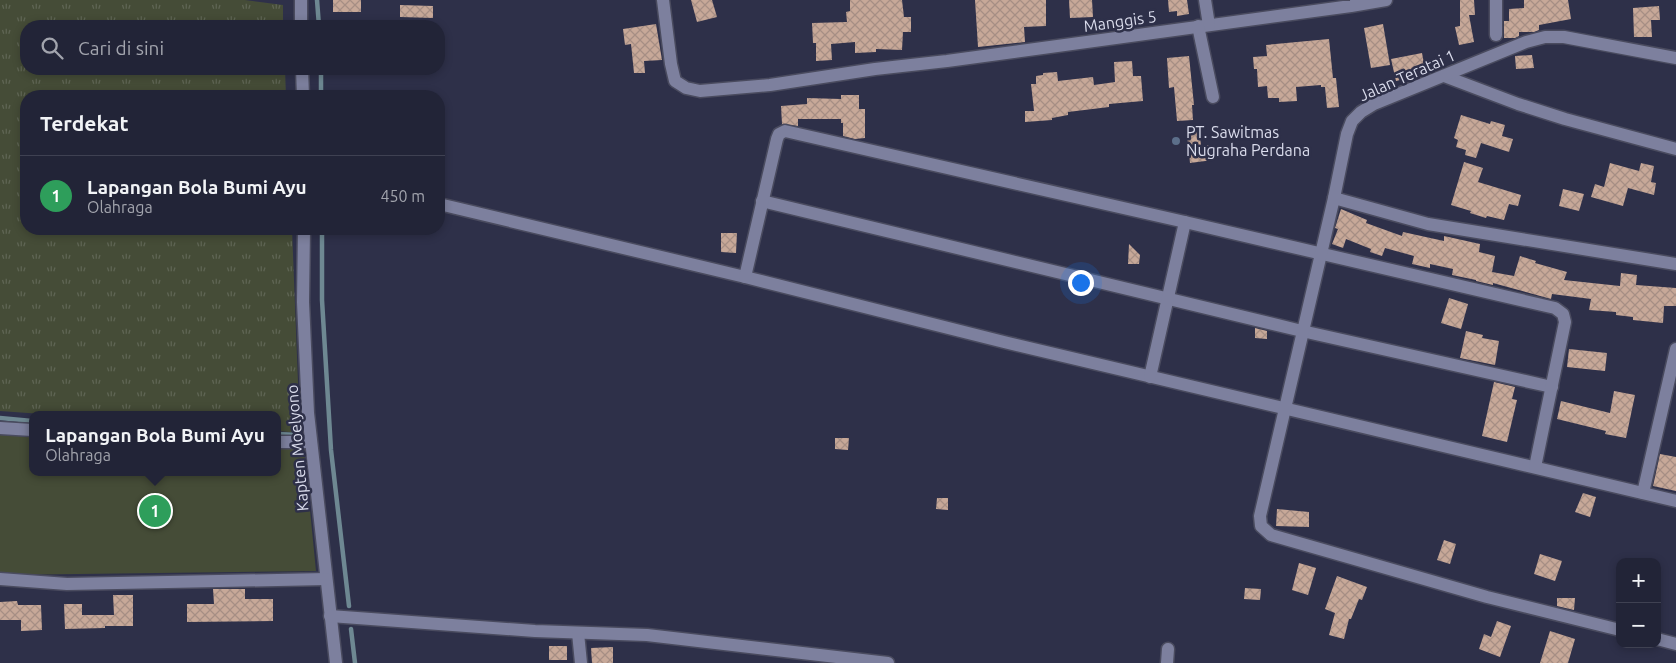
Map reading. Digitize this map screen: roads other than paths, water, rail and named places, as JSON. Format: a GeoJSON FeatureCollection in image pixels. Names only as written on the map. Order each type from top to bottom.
{"type":"FeatureCollection","features":[{"type":"Feature","properties":{"kind":"street"},"geometry":{"type":"LineString","coordinates":[[301,0],[301,20]]}},
{"type":"Feature","properties":{"kind":"street","name":"Manggis 5"},"geometry":{"type":"LineString","coordinates":[[664,0],[673,72],[676,81],[686,88],[700,91],[770,85],[1386,0]]}},
{"type":"Feature","properties":{"kind":"street"},"geometry":{"type":"LineString","coordinates":[[1204,0],[1204,26],[1213,97]]}},
{"type":"Feature","properties":{"kind":"street"},"geometry":{"type":"LineString","coordinates":[[1496,0],[1496,36]]}},
{"type":"Feature","properties":{"kind":"street","name":"Jalan Teratai 1"},"geometry":{"type":"LineString","coordinates":[[1616,629],[1487,597],[1271,535],[1261,526],[1260,516],[1334,198],[1347,134],[1352,121],[1361,112],[1374,104],[1526,42],[1551,36],[1676,58]]}},
{"type":"Feature","properties":{"kind":"street"},"geometry":{"type":"LineString","coordinates":[[302,75],[302,90]]}},
{"type":"Feature","properties":{"kind":"street"},"geometry":{"type":"LineString","coordinates":[[1444,76],[1518,104],[1565,119],[1676,149]]}},
{"type":"Feature","properties":{"kind":"street"},"geometry":{"type":"LineString","coordinates":[[745,276],[777,139],[779,134],[785,131],[1185,222],[1560,311],[1565,317],[1565,322],[1535,467]]}},
{"type":"Feature","properties":{"kind":"street"},"geometry":{"type":"LineString","coordinates":[[1334,198],[1428,224],[1676,264]]}},
{"type":"Feature","properties":{"kind":"street"},"geometry":{"type":"LineString","coordinates":[[762,200],[1302,331],[1552,387]]}},
{"type":"Feature","properties":{"kind":"street"},"geometry":{"type":"LineString","coordinates":[[445,205],[745,276],[1150,377],[1676,501]]}},
{"type":"Feature","properties":{"kind":"street"},"geometry":{"type":"LineString","coordinates":[[1150,377],[1185,222]]}},
{"type":"Feature","properties":{"kind":"street","name":"Kapten Moelyono"},"geometry":{"type":"LineString","coordinates":[[304,235],[303,302],[310,442],[336,663]]}},
{"type":"Feature","properties":{"kind":"street"},"geometry":{"type":"LineString","coordinates":[[1643,493],[1676,349]]}},
{"type":"Feature","properties":{"kind":"street"},"geometry":{"type":"LineString","coordinates":[[0,428],[29,430]]}},
{"type":"Feature","properties":{"kind":"street"},"geometry":{"type":"LineString","coordinates":[[281,442],[310,442]]}},
{"type":"Feature","properties":{"kind":"street"},"geometry":{"type":"LineString","coordinates":[[0,579],[67,584],[326,579]]}},
{"type":"Feature","properties":{"kind":"street"},"geometry":{"type":"LineString","coordinates":[[330,616],[578,633],[654,636],[888,663]]}},
{"type":"Feature","properties":{"kind":"street"},"geometry":{"type":"LineString","coordinates":[[578,633],[581,663]]}},
{"type":"Feature","properties":{"kind":"street"},"geometry":{"type":"LineString","coordinates":[[1661,640],[1676,644]]}},
{"type":"Feature","properties":{"kind":"street"},"geometry":{"type":"LineString","coordinates":[[1167,663],[1168,649]]}},
{"type":"Feature","properties":{"kind":"waterway"},"geometry":{"type":"LineString","coordinates":[[317,0],[319,20]]}},
{"type":"Feature","properties":{"kind":"waterway"},"geometry":{"type":"LineString","coordinates":[[321,75],[321,90]]}},
{"type":"Feature","properties":{"kind":"waterway"},"geometry":{"type":"LineString","coordinates":[[322,235],[322,300],[331,450],[349,606]]}},
{"type":"Feature","properties":{"kind":"waterway"},"geometry":{"type":"LineString","coordinates":[[0,418],[29,421]]}},
{"type":"Feature","properties":{"kind":"waterway"},"geometry":{"type":"LineString","coordinates":[[281,434],[297,435]]}},
{"type":"Feature","properties":{"kind":"waterway"},"geometry":{"type":"LineString","coordinates":[[351,629],[355,663]]}},
{"type":"Feature","properties":{"kind":"place","name":"PT. Sawitmas Nugraha Perdana"},"geometry":{"type":"Point","coordinates":[1176,141]}},
{"type":"Feature","properties":{"kind":"place","name":"Lapangan Bola Bumi Ayu"},"geometry":{"type":"Point","coordinates":[155,511]}}]}
